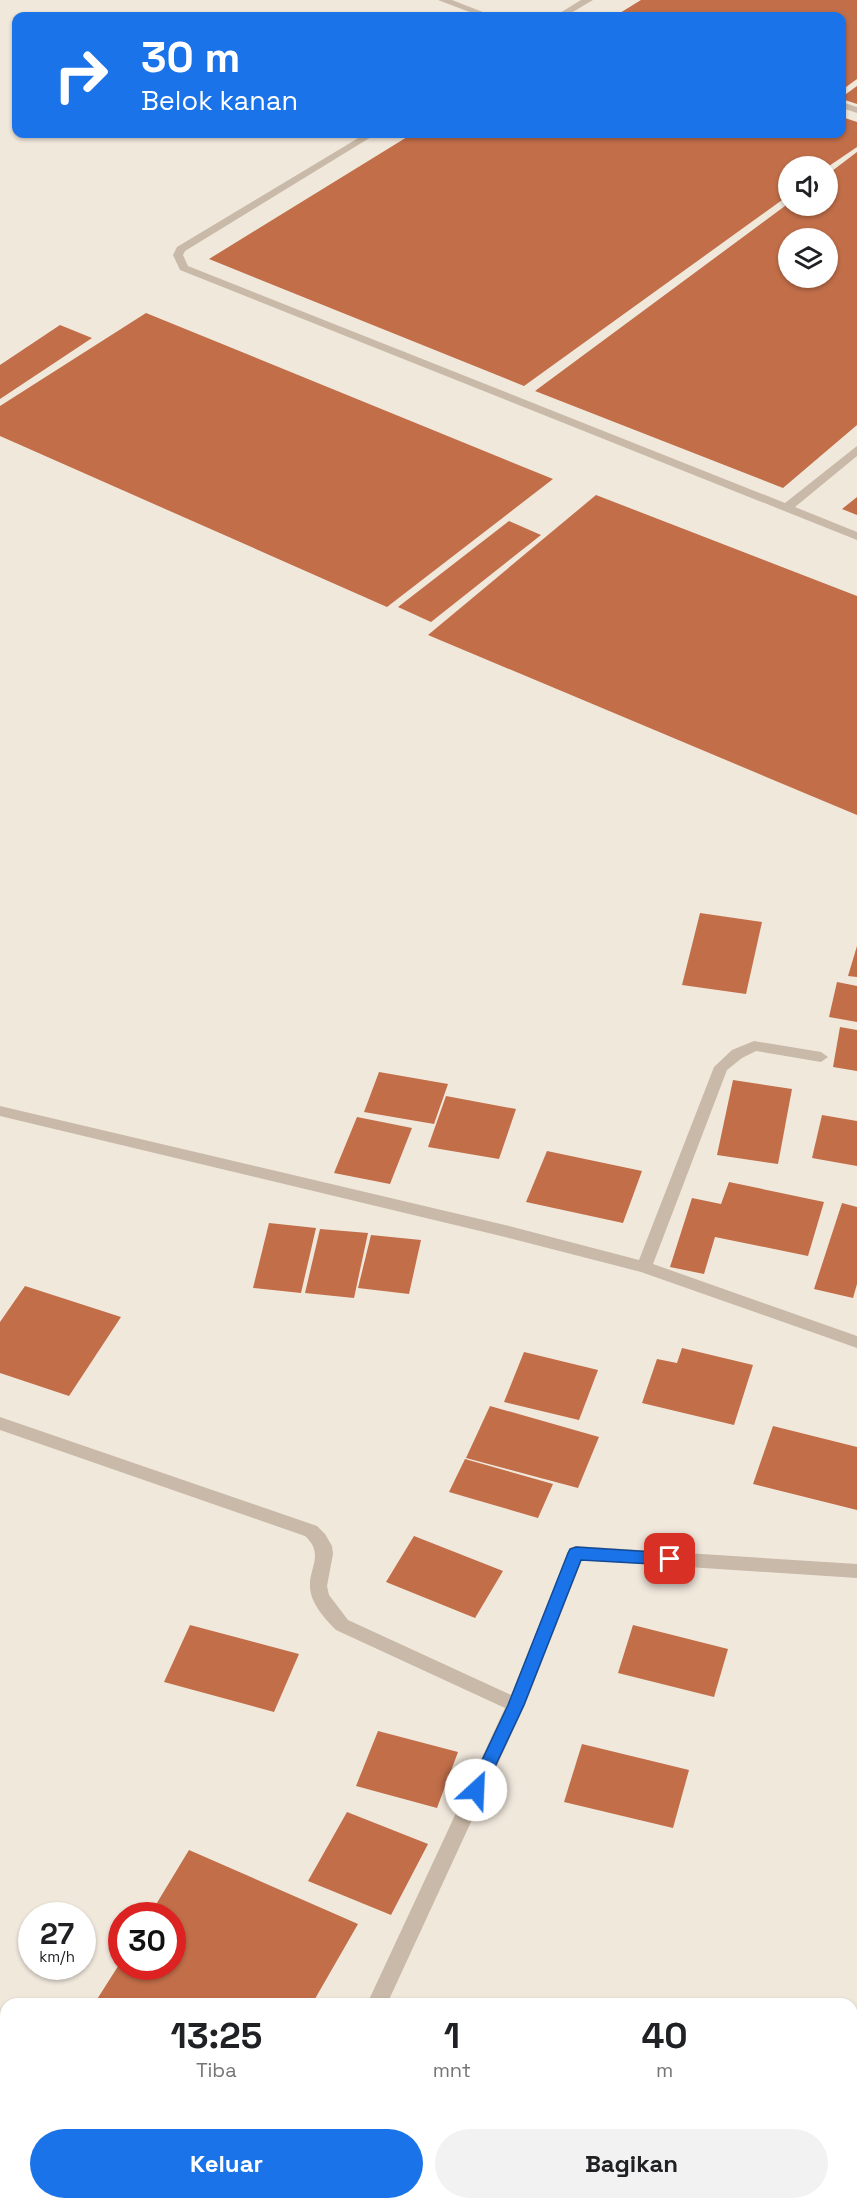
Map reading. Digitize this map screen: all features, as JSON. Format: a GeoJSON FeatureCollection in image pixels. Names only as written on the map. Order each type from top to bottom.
{"type":"FeatureCollection","features":[{"type":"Feature","properties":{"kind":"street"},"geometry":{"type":"LineString","coordinates":[[443,0],[477,12]]}},
{"type":"Feature","properties":{"kind":"street"},"geometry":{"type":"LineString","coordinates":[[570,12],[588,0]]}},
{"type":"Feature","properties":{"kind":"street"},"geometry":{"type":"LineString","coordinates":[[364,138],[181,249],[178,255],[184,268],[857,536]]}},
{"type":"Feature","properties":{"kind":"street"},"geometry":{"type":"LineString","coordinates":[[787,508],[857,450]]}},
{"type":"Feature","properties":{"kind":"street"},"geometry":{"type":"LineString","coordinates":[[644,1267],[721,1067],[737,1054],[754,1047],[821,1057]]}},
{"type":"Feature","properties":{"kind":"street"},"geometry":{"type":"LineString","coordinates":[[0,1111],[505,1231],[644,1267],[857,1342]]}},
{"type":"Feature","properties":{"kind":"street"},"geometry":{"type":"LineString","coordinates":[[0,1423],[311,1531],[321,1538],[325,1548],[319,1593],[328,1610],[342,1625],[516,1705]]}},
{"type":"Feature","properties":{"kind":"street"},"geometry":{"type":"LineString","coordinates":[[380,1998],[516,1705],[576,1553],[857,1571]]}},
{"type":"Feature","properties":{"kind":"building"},"geometry":{"type":"Polygon","coordinates":[[[641,0],[857,0],[857,79],[846,87],[846,12],[622,12],[641,0]]]}},
{"type":"Feature","properties":{"kind":"building"},"geometry":{"type":"Polygon","coordinates":[[[857,86],[857,104],[846,100],[846,94],[857,86]]]}},
{"type":"Feature","properties":{"kind":"building"},"geometry":{"type":"Polygon","coordinates":[[[846,118],[857,122],[857,147],[838,160],[838,156],[778,156],[778,203],[524,386],[209,259],[406,138],[846,138],[846,118]]]}},
{"type":"Feature","properties":{"kind":"building"},"geometry":{"type":"Polygon","coordinates":[[[857,152],[857,425],[783,488],[535,391],[778,211],[778,216],[838,216],[838,166],[857,152]]]}},
{"type":"Feature","properties":{"kind":"building"},"geometry":{"type":"Polygon","coordinates":[[[146,313],[553,479],[387,607],[0,436],[0,406],[146,313]]]}},
{"type":"Feature","properties":{"kind":"building"},"geometry":{"type":"Polygon","coordinates":[[[60,325],[92,338],[0,399],[0,365],[60,325]]]}},
{"type":"Feature","properties":{"kind":"building"},"geometry":{"type":"Polygon","coordinates":[[[596,495],[857,596],[857,815],[428,635],[596,495]]]}},
{"type":"Feature","properties":{"kind":"building"},"geometry":{"type":"Polygon","coordinates":[[[857,497],[857,515],[842,509],[857,497]]]}},
{"type":"Feature","properties":{"kind":"building"},"geometry":{"type":"Polygon","coordinates":[[[509,521],[541,535],[431,622],[398,607],[509,521]]]}},
{"type":"Feature","properties":{"kind":"building"},"geometry":{"type":"Polygon","coordinates":[[[700,913],[762,922],[746,994],[682,985],[700,913]]]}},
{"type":"Feature","properties":{"kind":"building"},"geometry":{"type":"Polygon","coordinates":[[[857,946],[857,977],[848,976],[857,946]]]}},
{"type":"Feature","properties":{"kind":"building"},"geometry":{"type":"Polygon","coordinates":[[[837,982],[857,986],[857,1022],[829,1017],[837,982]]]}},
{"type":"Feature","properties":{"kind":"building"},"geometry":{"type":"Polygon","coordinates":[[[840,1027],[857,1030],[857,1071],[833,1067],[840,1027]]]}},
{"type":"Feature","properties":{"kind":"building"},"geometry":{"type":"Polygon","coordinates":[[[379,1072],[448,1084],[434,1124],[364,1112],[379,1072]]]}},
{"type":"Feature","properties":{"kind":"building"},"geometry":{"type":"Polygon","coordinates":[[[733,1080],[792,1089],[778,1164],[717,1155],[733,1080]]]}},
{"type":"Feature","properties":{"kind":"building"},"geometry":{"type":"Polygon","coordinates":[[[446,1096],[516,1109],[499,1159],[428,1147],[446,1096]]]}},
{"type":"Feature","properties":{"kind":"building"},"geometry":{"type":"Polygon","coordinates":[[[822,1115],[857,1121],[857,1166],[812,1158],[822,1115]]]}},
{"type":"Feature","properties":{"kind":"building"},"geometry":{"type":"Polygon","coordinates":[[[357,1117],[412,1128],[390,1184],[334,1173],[357,1117]]]}},
{"type":"Feature","properties":{"kind":"building"},"geometry":{"type":"Polygon","coordinates":[[[547,1151],[642,1171],[623,1223],[526,1202],[547,1151]]]}},
{"type":"Feature","properties":{"kind":"building"},"geometry":{"type":"Polygon","coordinates":[[[729,1182],[824,1202],[808,1256],[715,1237],[704,1274],[670,1267],[692,1198],[721,1204],[729,1182]]]}},
{"type":"Feature","properties":{"kind":"building"},"geometry":{"type":"Polygon","coordinates":[[[842,1203],[857,1207],[857,1284],[853,1298],[814,1289],[842,1203]]]}},
{"type":"Feature","properties":{"kind":"building"},"geometry":{"type":"Polygon","coordinates":[[[269,1223],[316,1228],[301,1293],[253,1288],[269,1223]]]}},
{"type":"Feature","properties":{"kind":"building"},"geometry":{"type":"Polygon","coordinates":[[[320,1229],[368,1233],[354,1298],[305,1293],[320,1229]]]}},
{"type":"Feature","properties":{"kind":"building"},"geometry":{"type":"Polygon","coordinates":[[[371,1235],[421,1240],[409,1294],[358,1288],[371,1235]]]}},
{"type":"Feature","properties":{"kind":"building"},"geometry":{"type":"Polygon","coordinates":[[[25,1286],[121,1317],[69,1396],[0,1373],[0,1322],[25,1286]]]}},
{"type":"Feature","properties":{"kind":"building"},"geometry":{"type":"Polygon","coordinates":[[[682,1348],[753,1365],[734,1425],[642,1403],[657,1359],[677,1363],[682,1348]]]}},
{"type":"Feature","properties":{"kind":"building"},"geometry":{"type":"Polygon","coordinates":[[[524,1352],[598,1370],[579,1420],[504,1402],[524,1352]]]}},
{"type":"Feature","properties":{"kind":"building"},"geometry":{"type":"Polygon","coordinates":[[[490,1406],[599,1437],[578,1488],[466,1458],[490,1406]]]}},
{"type":"Feature","properties":{"kind":"building"},"geometry":{"type":"Polygon","coordinates":[[[773,1426],[857,1447],[857,1510],[753,1484],[773,1426]]]}},
{"type":"Feature","properties":{"kind":"building"},"geometry":{"type":"Polygon","coordinates":[[[465,1459],[553,1484],[538,1518],[449,1492],[465,1459]]]}},
{"type":"Feature","properties":{"kind":"building"},"geometry":{"type":"Polygon","coordinates":[[[414,1536],[503,1571],[475,1618],[386,1582],[414,1536]]]}},
{"type":"Feature","properties":{"kind":"building"},"geometry":{"type":"Polygon","coordinates":[[[190,1625],[299,1654],[274,1712],[164,1682],[190,1625]]]}},
{"type":"Feature","properties":{"kind":"building"},"geometry":{"type":"Polygon","coordinates":[[[633,1625],[728,1649],[714,1697],[618,1673],[633,1625]]]}},
{"type":"Feature","properties":{"kind":"building"},"geometry":{"type":"Polygon","coordinates":[[[378,1731],[458,1752],[437,1808],[356,1786],[378,1731]]]}},
{"type":"Feature","properties":{"kind":"building"},"geometry":{"type":"Polygon","coordinates":[[[582,1744],[689,1770],[673,1828],[564,1802],[582,1744]]]}},
{"type":"Feature","properties":{"kind":"building"},"geometry":{"type":"Polygon","coordinates":[[[347,1812],[428,1844],[391,1915],[308,1881],[347,1812]]]}},
{"type":"Feature","properties":{"kind":"building"},"geometry":{"type":"Polygon","coordinates":[[[189,1850],[358,1924],[315,1998],[98,1998],[109,1980],[186,1980],[186,1902],[157,1902],[189,1850]]]}},
{"type":"Feature","properties":{"kind":"route"},"geometry":{"type":"LineString","coordinates":[[476,1790],[516,1705],[576,1553],[670,1559]]}}]}
